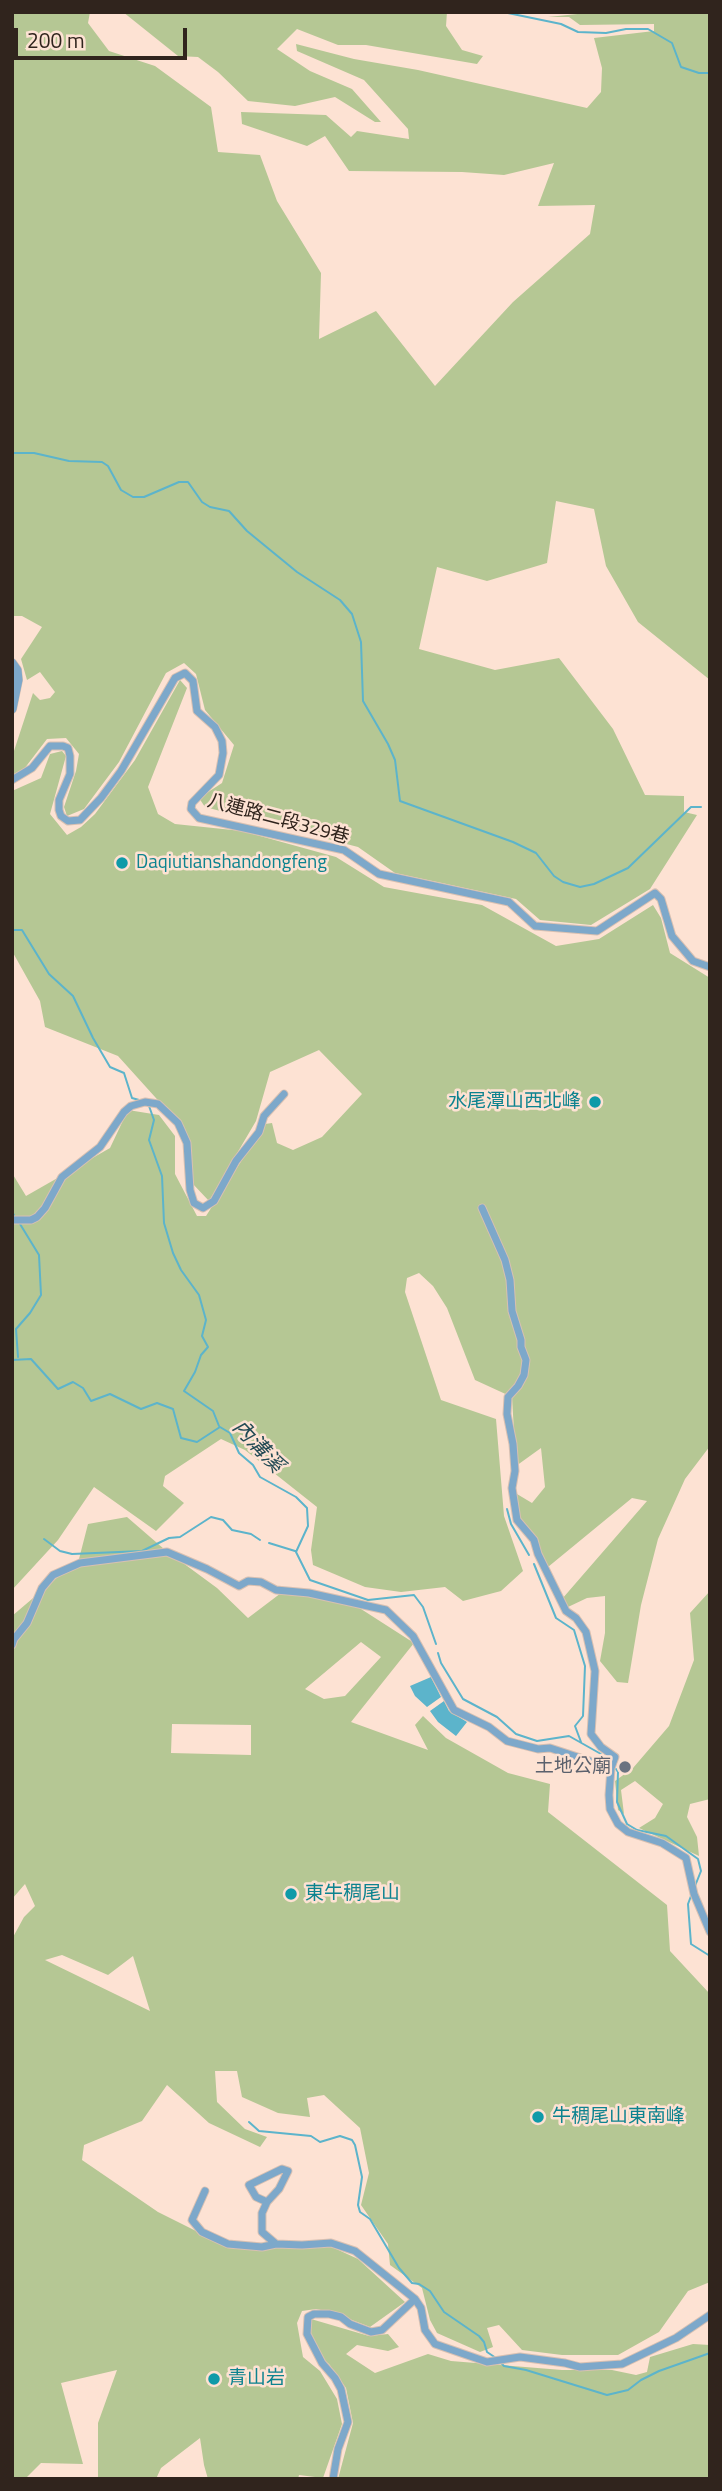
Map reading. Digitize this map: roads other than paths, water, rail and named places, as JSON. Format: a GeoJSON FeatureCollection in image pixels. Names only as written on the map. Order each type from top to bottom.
{"type":"FeatureCollection","features":[{"type":"Feature","properties":{"kind":"street"},"geometry":{"type":"LineString","coordinates":[[12,663],[17,670],[18,680],[12,709]]}},
{"type":"Feature","properties":{"kind":"street","name":"八連路二段329巷"},"geometry":{"type":"LineString","coordinates":[[12,780],[32,768],[50,746],[68,748],[70,774],[59,800],[59,810],[68,821],[80,820],[121,771],[175,678],[185,673],[193,681],[197,712],[215,727],[222,741],[219,775],[192,803],[191,809],[199,818],[344,850],[379,874],[509,902],[535,926],[597,931],[655,893],[662,899],[672,936],[692,961],[710,967]]}},
{"type":"Feature","properties":{"kind":"street"},"geometry":{"type":"LineString","coordinates":[[12,1220],[31,1220],[37,1217],[62,1177],[100,1147],[124,1112],[145,1102],[158,1104],[178,1124],[187,1143],[190,1190],[194,1203],[203,1208],[214,1201],[236,1161],[259,1132],[264,1116],[284,1094]]}},
{"type":"Feature","properties":{"kind":"street"},"geometry":{"type":"LineString","coordinates":[[482,1208],[505,1260],[510,1280],[512,1311],[527,1360],[524,1375],[508,1397],[507,1414],[515,1471],[512,1488],[517,1520],[534,1540],[566,1611],[576,1618],[586,1632],[596,1671],[591,1734],[601,1747],[615,1757],[611,1768],[610,1809],[618,1824],[628,1832],[662,1843],[686,1858],[694,1894],[710,1932]]}},
{"type":"Feature","properties":{"kind":"street"},"geometry":{"type":"LineString","coordinates":[[12,1645],[27,1623],[42,1588],[53,1575],[80,1563],[167,1552],[239,1586],[248,1581],[261,1582],[276,1590],[309,1593],[386,1610],[413,1636],[454,1710],[489,1727],[507,1741],[538,1749],[550,1748],[611,1768]]}},
{"type":"Feature","properties":{"kind":"street"},"geometry":{"type":"LineString","coordinates":[[267,2202],[256,2197],[249,2185],[282,2169],[288,2171],[262,2213],[262,2232],[276,2244]]}},
{"type":"Feature","properties":{"kind":"street"},"geometry":{"type":"LineString","coordinates":[[205,2191],[192,2220],[202,2232],[228,2244],[262,2247],[276,2244],[331,2243],[355,2251],[415,2299],[421,2308],[425,2330],[435,2344],[476,2359],[499,2362],[520,2357],[580,2367],[622,2364],[676,2338],[710,2315]]}},
{"type":"Feature","properties":{"kind":"street"},"geometry":{"type":"LineString","coordinates":[[334,2479],[338,2449],[348,2422],[341,2389],[322,2363],[307,2334],[308,2317],[314,2314],[329,2314],[371,2332],[382,2330],[415,2299]]}},
{"type":"Feature","properties":{"kind":"water"},"geometry":{"type":"Polygon","coordinates":[[[431,1677],[441,1697],[427,1707],[415,1696],[410,1686],[431,1677]]]}},
{"type":"Feature","properties":{"kind":"water"},"geometry":{"type":"Polygon","coordinates":[[[444,1701],[449,1711],[467,1722],[456,1736],[438,1722],[430,1711],[444,1701]]]}},
{"type":"Feature","properties":{"kind":"waterway"},"geometry":{"type":"LineString","coordinates":[[503,12],[561,24],[578,32],[606,33],[648,29],[672,43],[681,67],[699,73],[710,73]]}},
{"type":"Feature","properties":{"kind":"waterway"},"geometry":{"type":"LineString","coordinates":[[12,453],[34,453],[69,461],[102,462],[108,466],[121,490],[133,497],[144,497],[179,482],[188,482],[202,502],[210,507],[229,511],[247,531],[297,572],[340,600],[352,614],[361,642],[363,701],[395,760],[400,801],[513,842],[536,853],[554,876],[580,887],[594,884],[628,868],[691,807],[701,807]]}},
{"type":"Feature","properties":{"kind":"waterway"},"geometry":{"type":"LineString","coordinates":[[12,930],[22,930],[49,974],[73,996],[110,1067],[124,1073],[132,1098],[139,1100]]}},
{"type":"Feature","properties":{"kind":"waterway"},"geometry":{"type":"LineString","coordinates":[[149,1106],[154,1120],[149,1140],[162,1176],[164,1223],[173,1253],[181,1270],[199,1295],[206,1320],[202,1336],[208,1347],[201,1355],[184,1391],[213,1411],[219,1426]]}},
{"type":"Feature","properties":{"kind":"waterway","name":"內溝溪"},"geometry":{"type":"LineString","coordinates":[[18,1357],[16,1329],[41,1295],[39,1255],[20,1224]]}},
{"type":"Feature","properties":{"kind":"waterway","name":"內溝溪"},"geometry":{"type":"LineString","coordinates":[[12,1360],[31,1359],[58,1389],[73,1382],[83,1388],[91,1401],[110,1394],[141,1409],[157,1403],[173,1409],[181,1438],[197,1442],[220,1427],[230,1433],[239,1453],[253,1465],[260,1477],[296,1497],[307,1508],[308,1526],[296,1552],[310,1580],[368,1600],[414,1595],[423,1607],[436,1644]]}},
{"type":"Feature","properties":{"kind":"waterway"},"geometry":{"type":"LineString","coordinates":[[507,1509],[511,1524],[529,1555]]}},
{"type":"Feature","properties":{"kind":"waterway"},"geometry":{"type":"LineString","coordinates":[[44,1539],[60,1551],[72,1554],[142,1551],[169,1538],[180,1537],[211,1517],[223,1520],[232,1530],[251,1534],[260,1540]]}},
{"type":"Feature","properties":{"kind":"waterway"},"geometry":{"type":"LineString","coordinates":[[269,1543],[295,1551]]}},
{"type":"Feature","properties":{"kind":"waterway"},"geometry":{"type":"LineString","coordinates":[[534,1564],[556,1618],[574,1630],[585,1666],[583,1716],[575,1726],[581,1742]]}},
{"type":"Feature","properties":{"kind":"waterway","name":"內溝溪"},"geometry":{"type":"LineString","coordinates":[[438,1653],[441,1663],[463,1699],[497,1717],[516,1734],[537,1741],[569,1736],[601,1754],[609,1762]]}},
{"type":"Feature","properties":{"kind":"waterway","name":"內溝溪"},"geometry":{"type":"LineString","coordinates":[[616,1769],[617,1802],[627,1824],[637,1830],[666,1836],[698,1859],[701,1871],[695,1886]]}},
{"type":"Feature","properties":{"kind":"waterway","name":"內溝溪"},"geometry":{"type":"LineString","coordinates":[[691,1896],[688,1904],[691,1944],[710,1956]]}},
{"type":"Feature","properties":{"kind":"waterway"},"geometry":{"type":"LineString","coordinates":[[249,2122],[259,2131],[311,2136],[320,2142],[340,2136],[352,2140],[362,2177],[358,2205],[360,2212],[370,2219],[399,2268],[412,2283],[430,2291],[444,2312],[479,2336],[487,2352],[496,2358]]}},
{"type":"Feature","properties":{"kind":"waterway"},"geometry":{"type":"LineString","coordinates":[[500,2362],[504,2366],[526,2370],[607,2395],[628,2390],[659,2371],[710,2353]]}},
{"type":"Feature","properties":{"kind":"place","name":"Daqiutianshandongfeng"},"geometry":{"type":"Point","coordinates":[122,863]}},
{"type":"Feature","properties":{"kind":"place","name":"水尾潭山西北峰"},"geometry":{"type":"Point","coordinates":[595,1102]}},
{"type":"Feature","properties":{"kind":"place","name":"土地公廟"},"geometry":{"type":"Point","coordinates":[625,1767]}},
{"type":"Feature","properties":{"kind":"place","name":"東牛稠尾山"},"geometry":{"type":"Point","coordinates":[291,1894]}},
{"type":"Feature","properties":{"kind":"place","name":"牛稠尾山東南峰"},"geometry":{"type":"Point","coordinates":[538,2117]}},
{"type":"Feature","properties":{"kind":"place","name":"青山岩"},"geometry":{"type":"Point","coordinates":[214,2379]}}]}
